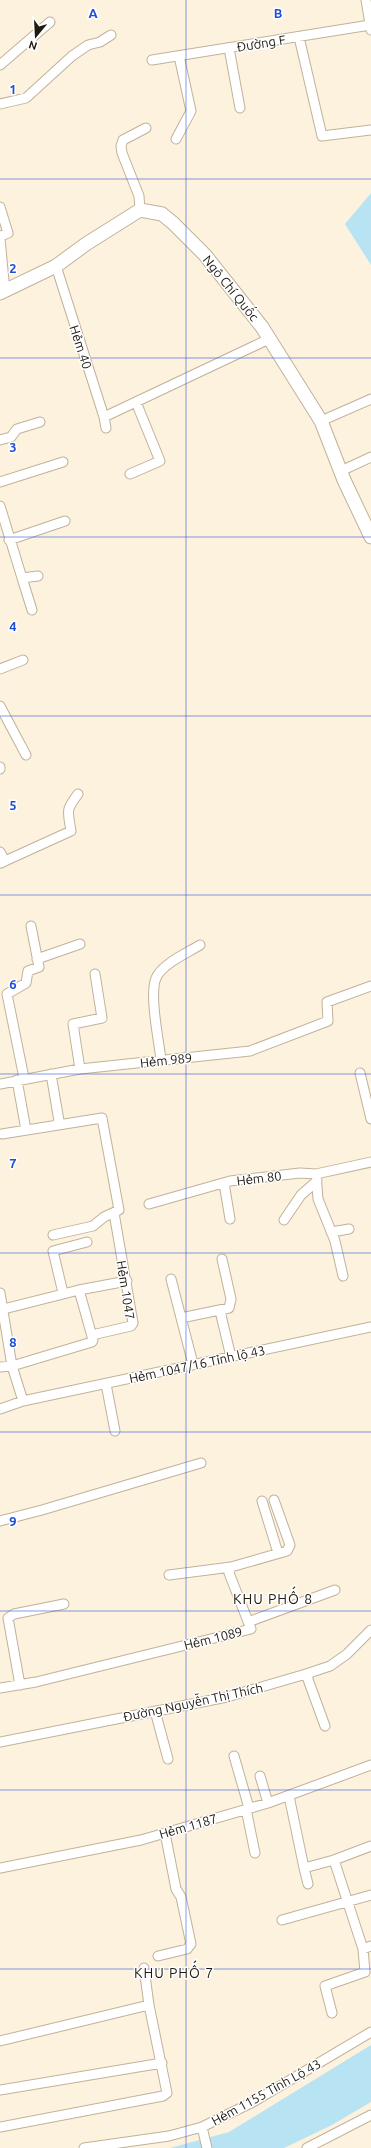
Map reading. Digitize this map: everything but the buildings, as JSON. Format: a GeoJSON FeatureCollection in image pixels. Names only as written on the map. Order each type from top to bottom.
{"type":"FeatureCollection","features":[{"type":"Feature","properties":{"kind":"main road"},"geometry":{"type":"LineString","coordinates":[[3,292],[56,266],[86,244],[140,210]]}},
{"type":"Feature","properties":{"kind":"main road","name":"Ngô Chí Quốc"},"geometry":{"type":"LineString","coordinates":[[140,210],[162,214],[173,223],[204,255],[239,297],[269,339],[321,421],[341,471],[371,538]]}},
{"type":"Feature","properties":{"kind":"street"},"geometry":{"type":"LineString","coordinates":[[366,0],[370,28]]}},
{"type":"Feature","properties":{"kind":"street"},"geometry":{"type":"LineString","coordinates":[[0,65],[50,22]]}},
{"type":"Feature","properties":{"kind":"street","name":"Đường F"},"geometry":{"type":"LineString","coordinates":[[152,60],[299,37],[370,28]]}},
{"type":"Feature","properties":{"kind":"street"},"geometry":{"type":"LineString","coordinates":[[0,104],[26,98],[72,56],[88,45],[100,42],[112,34]]}},
{"type":"Feature","properties":{"kind":"street"},"geometry":{"type":"LineString","coordinates":[[299,37],[322,136],[371,130]]}},
{"type":"Feature","properties":{"kind":"street"},"geometry":{"type":"LineString","coordinates":[[229,48],[240,108]]}},
{"type":"Feature","properties":{"kind":"street"},"geometry":{"type":"LineString","coordinates":[[176,139],[191,111],[179,56]]}},
{"type":"Feature","properties":{"kind":"street"},"geometry":{"type":"LineString","coordinates":[[140,210],[139,196],[122,153],[121,146],[123,140],[146,128]]}},
{"type":"Feature","properties":{"kind":"street"},"geometry":{"type":"LineString","coordinates":[[0,207],[8,233],[1,236],[0,239],[3,292]]}},
{"type":"Feature","properties":{"kind":"street","name":"Hẻm 40"},"geometry":{"type":"LineString","coordinates":[[56,266],[104,417],[106,428]]}},
{"type":"Feature","properties":{"kind":"street"},"geometry":{"type":"LineString","coordinates":[[104,417],[269,339]]}},
{"type":"Feature","properties":{"kind":"street"},"geometry":{"type":"LineString","coordinates":[[321,421],[371,399]]}},
{"type":"Feature","properties":{"kind":"street"},"geometry":{"type":"LineString","coordinates":[[130,474],[160,461],[136,402]]}},
{"type":"Feature","properties":{"kind":"street"},"geometry":{"type":"LineString","coordinates":[[0,440],[11,437],[17,429],[40,422]]}},
{"type":"Feature","properties":{"kind":"street"},"geometry":{"type":"LineString","coordinates":[[341,471],[371,457]]}},
{"type":"Feature","properties":{"kind":"street"},"geometry":{"type":"LineString","coordinates":[[0,482],[63,462]]}},
{"type":"Feature","properties":{"kind":"street"},"geometry":{"type":"LineString","coordinates":[[0,506],[9,540],[32,610]]}},
{"type":"Feature","properties":{"kind":"street"},"geometry":{"type":"LineString","coordinates":[[9,540],[65,521]]}},
{"type":"Feature","properties":{"kind":"street"},"geometry":{"type":"LineString","coordinates":[[22,578],[38,576]]}},
{"type":"Feature","properties":{"kind":"street"},"geometry":{"type":"LineString","coordinates":[[0,669],[23,660]]}},
{"type":"Feature","properties":{"kind":"street"},"geometry":{"type":"LineString","coordinates":[[0,706],[26,755]]}},
{"type":"Feature","properties":{"kind":"street"},"geometry":{"type":"LineString","coordinates":[[0,852],[3,863],[71,831],[67,815],[72,801],[78,794]]}},
{"type":"Feature","properties":{"kind":"street"},"geometry":{"type":"LineString","coordinates":[[26,1130],[21,1079],[7,994],[26,983],[28,971],[39,967],[30,926]]}},
{"type":"Feature","properties":{"kind":"street"},"geometry":{"type":"LineString","coordinates":[[38,958],[80,944]]}},
{"type":"Feature","properties":{"kind":"street"},"geometry":{"type":"LineString","coordinates":[[161,1060],[153,992],[156,977],[172,961],[200,945]]}},
{"type":"Feature","properties":{"kind":"street"},"geometry":{"type":"LineString","coordinates":[[80,1069],[73,1024],[102,1018],[95,974]]}},
{"type":"Feature","properties":{"kind":"street","name":"Hẻm 989"},"geometry":{"type":"LineString","coordinates":[[0,1084],[80,1069],[250,1051],[328,1021],[327,1002],[371,986]]}},
{"type":"Feature","properties":{"kind":"street"},"geometry":{"type":"LineString","coordinates":[[2,1134],[57,1124],[59,1121],[51,1074]]}},
{"type":"Feature","properties":{"kind":"street"},"geometry":{"type":"LineString","coordinates":[[360,1074],[371,1119]]}},
{"type":"Feature","properties":{"kind":"street","name":"Hẻm 1047"},"geometry":{"type":"LineString","coordinates":[[0,1367],[12,1366],[92,1342],[92,1335],[132,1325],[127,1281],[117,1237],[114,1213],[118,1210],[102,1118],[57,1124]]}},
{"type":"Feature","properties":{"kind":"street","name":"Hẻm 80"},"geometry":{"type":"LineString","coordinates":[[149,1204],[224,1183],[300,1173],[316,1177],[371,1162]]}},
{"type":"Feature","properties":{"kind":"street"},"geometry":{"type":"LineString","coordinates":[[284,1220],[316,1177]]}},
{"type":"Feature","properties":{"kind":"street"},"geometry":{"type":"LineString","coordinates":[[316,1177],[318,1199],[331,1232],[343,1276]]}},
{"type":"Feature","properties":{"kind":"street"},"geometry":{"type":"LineString","coordinates":[[224,1183],[230,1219]]}},
{"type":"Feature","properties":{"kind":"street"},"geometry":{"type":"LineString","coordinates":[[54,1235],[93,1226],[104,1217],[114,1213]]}},
{"type":"Feature","properties":{"kind":"street"},"geometry":{"type":"LineString","coordinates":[[331,1232],[349,1229]]}},
{"type":"Feature","properties":{"kind":"street"},"geometry":{"type":"LineString","coordinates":[[63,1293],[53,1251],[87,1242]]}},
{"type":"Feature","properties":{"kind":"street"},"geometry":{"type":"LineString","coordinates":[[181,1318],[229,1308],[231,1304],[222,1259]]}},
{"type":"Feature","properties":{"kind":"street"},"geometry":{"type":"LineString","coordinates":[[171,1279],[193,1364]]}},
{"type":"Feature","properties":{"kind":"street"},"geometry":{"type":"LineString","coordinates":[[2,1310],[63,1293],[127,1281]]}},
{"type":"Feature","properties":{"kind":"street"},"geometry":{"type":"LineString","coordinates":[[79,1290],[92,1335]]}},
{"type":"Feature","properties":{"kind":"street"},"geometry":{"type":"LineString","coordinates":[[0,1293],[12,1366],[22,1401]]}},
{"type":"Feature","properties":{"kind":"street"},"geometry":{"type":"LineString","coordinates":[[220,1311],[230,1356]]}},
{"type":"Feature","properties":{"kind":"street","name":"Hẻm 1047/16 Tỉnh lộ 43"},"geometry":{"type":"LineString","coordinates":[[0,1409],[22,1401],[371,1327]]}},
{"type":"Feature","properties":{"kind":"street"},"geometry":{"type":"LineString","coordinates":[[106,1384],[115,1431]]}},
{"type":"Feature","properties":{"kind":"street"},"geometry":{"type":"LineString","coordinates":[[0,1521],[201,1463]]}},
{"type":"Feature","properties":{"kind":"street"},"geometry":{"type":"LineString","coordinates":[[169,1575],[231,1566],[287,1551],[290,1545],[274,1500]]}},
{"type":"Feature","properties":{"kind":"street"},"geometry":{"type":"LineString","coordinates":[[262,1501],[278,1553]]}},
{"type":"Feature","properties":{"kind":"street","name":"Hẻm 1089"},"geometry":{"type":"LineString","coordinates":[[0,1688],[20,1685],[251,1629],[229,1573],[231,1566]]}},
{"type":"Feature","properties":{"kind":"street"},"geometry":{"type":"LineString","coordinates":[[248,1622],[335,1590]]}},
{"type":"Feature","properties":{"kind":"street"},"geometry":{"type":"LineString","coordinates":[[20,1685],[8,1618],[14,1614],[64,1604]]}},
{"type":"Feature","properties":{"kind":"street","name":"Đường Nguyễn Thị Thích"},"geometry":{"type":"LineString","coordinates":[[0,1742],[227,1697],[306,1674],[330,1666],[347,1654],[371,1630]]}},
{"type":"Feature","properties":{"kind":"street"},"geometry":{"type":"LineString","coordinates":[[306,1674],[325,1726]]}},
{"type":"Feature","properties":{"kind":"street"},"geometry":{"type":"LineString","coordinates":[[155,1711],[168,1759]]}},
{"type":"Feature","properties":{"kind":"street"},"geometry":{"type":"LineString","coordinates":[[234,1756],[248,1809],[256,1853]]}},
{"type":"Feature","properties":{"kind":"street","name":"Hẻm 1187"},"geometry":{"type":"LineString","coordinates":[[0,1868],[141,1840],[268,1803],[371,1765]]}},
{"type":"Feature","properties":{"kind":"street"},"geometry":{"type":"LineString","coordinates":[[260,1776],[268,1803]]}},
{"type":"Feature","properties":{"kind":"street"},"geometry":{"type":"LineString","coordinates":[[289,1796],[308,1884]]}},
{"type":"Feature","properties":{"kind":"street"},"geometry":{"type":"LineString","coordinates":[[158,1956],[187,1949],[191,1944],[181,1897],[176,1889],[165,1833]]}},
{"type":"Feature","properties":{"kind":"street"},"geometry":{"type":"LineString","coordinates":[[304,1868],[334,1860],[371,1846]]}},
{"type":"Feature","properties":{"kind":"street"},"geometry":{"type":"LineString","coordinates":[[332,2013],[325,1986],[365,1972],[367,1948],[334,1860]]}},
{"type":"Feature","properties":{"kind":"street"},"geometry":{"type":"LineString","coordinates":[[282,1920],[371,1895]]}},
{"type":"Feature","properties":{"kind":"street"},"geometry":{"type":"LineString","coordinates":[[0,2127],[163,2096],[166,2093],[162,2063],[149,2005],[144,1968]]}},
{"type":"Feature","properties":{"kind":"street"},"geometry":{"type":"LineString","coordinates":[[0,2041],[149,2005]]}},
{"type":"Feature","properties":{"kind":"street","name":"Hẻm 1155 Tỉnh Lộ 43"},"geometry":{"type":"LineString","coordinates":[[84,2148],[203,2130],[371,2032]]}},
{"type":"Feature","properties":{"kind":"street"},"geometry":{"type":"LineString","coordinates":[[0,2090],[162,2063]]}},
{"type":"Feature","properties":{"kind":"street"},"geometry":{"type":"LineString","coordinates":[[307,2148],[371,2115]]}},
{"type":"Feature","properties":{"kind":"street"},"geometry":{"type":"LineString","coordinates":[[203,2130],[207,2148]]}},
{"type":"Feature","properties":{"kind":"water"},"geometry":{"type":"Polygon","coordinates":[[[371,193],[371,265],[345,224],[371,193]]]}},
{"type":"Feature","properties":{"kind":"water"},"geometry":{"type":"Polygon","coordinates":[[[371,2045],[371,2102],[332,2125],[284,2148],[170,2148],[229,2132],[371,2045]]]}},
{"type":"Feature","properties":{"kind":"district","name":"KHU PHỐ 8"},"geometry":{"type":"Point","coordinates":[273,1599]}},
{"type":"Feature","properties":{"kind":"district","name":"KHU PHỐ 7"},"geometry":{"type":"Point","coordinates":[174,1973]}}]}
